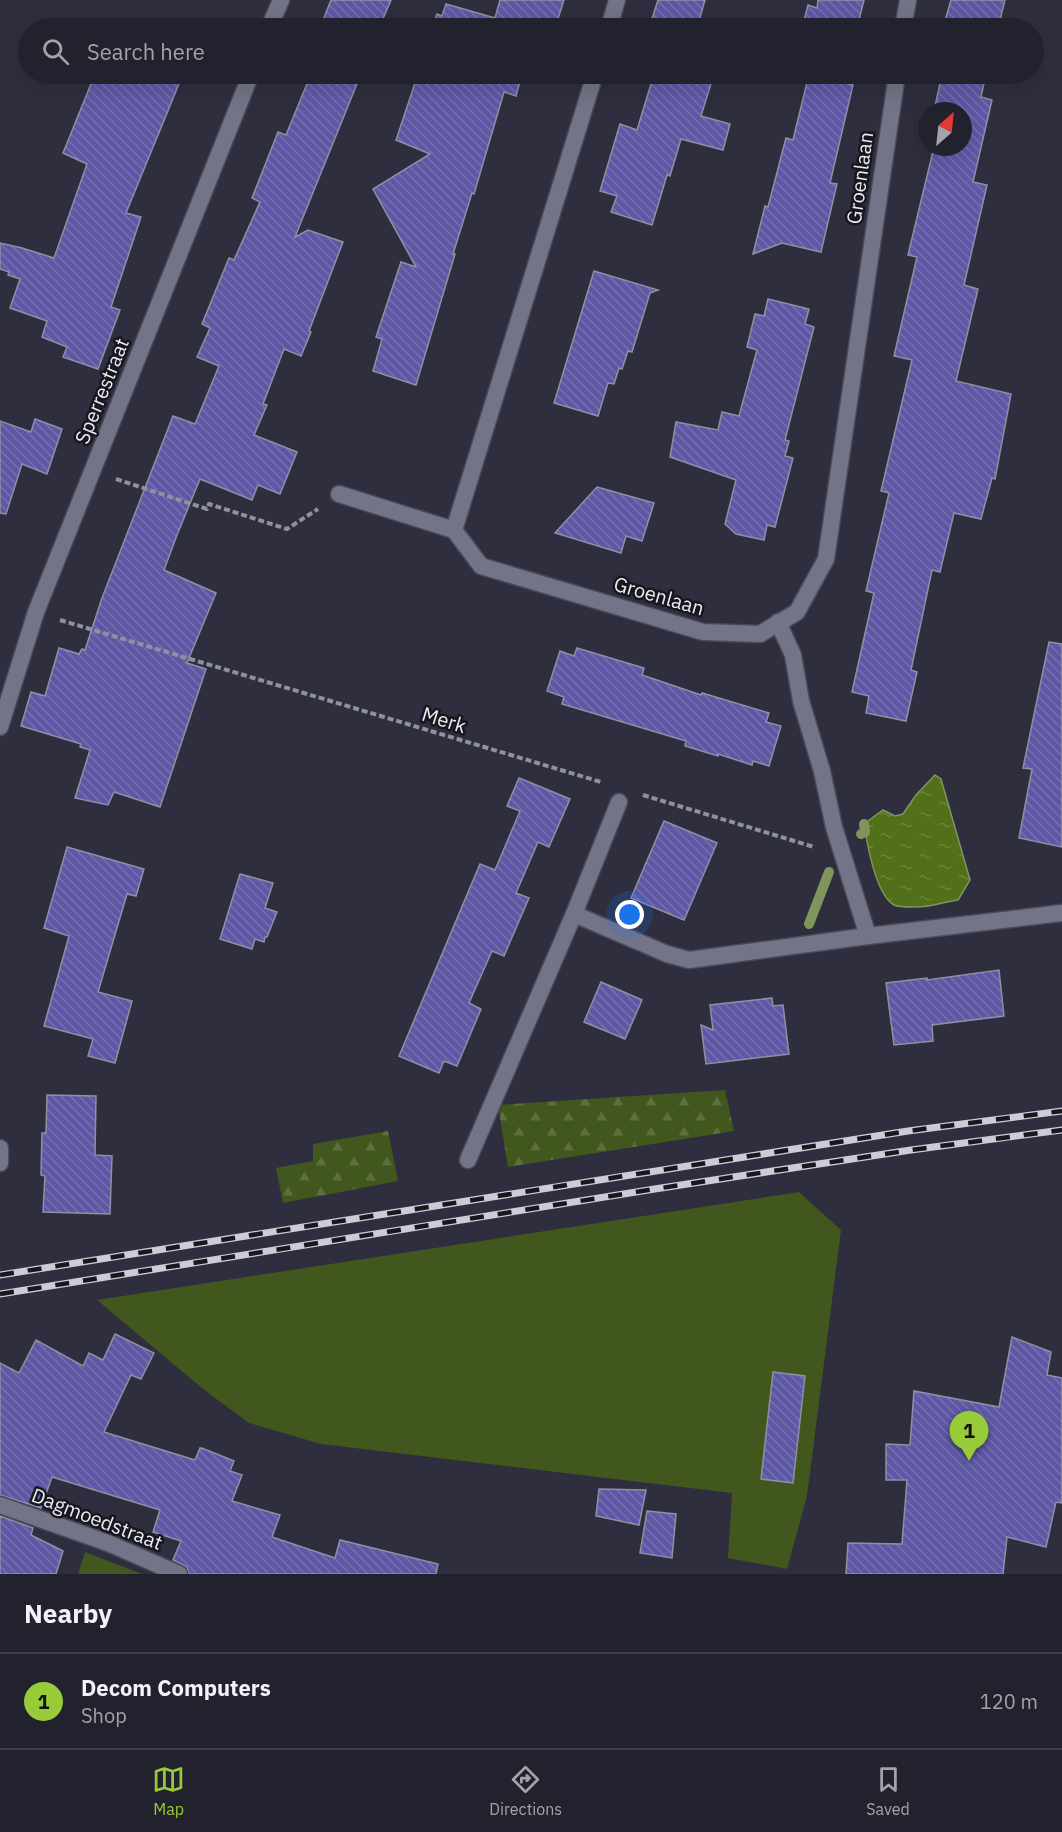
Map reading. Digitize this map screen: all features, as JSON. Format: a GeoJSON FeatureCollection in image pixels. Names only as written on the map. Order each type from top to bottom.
{"type":"FeatureCollection","features":[{"type":"Feature","properties":{"kind":"street"},"geometry":{"type":"LineString","coordinates":[[273,18],[281,0]]}},
{"type":"Feature","properties":{"kind":"street"},"geometry":{"type":"LineString","coordinates":[[612,18],[617,0]]}},
{"type":"Feature","properties":{"kind":"street"},"geometry":{"type":"LineString","coordinates":[[905,18],[908,0]]}},
{"type":"Feature","properties":{"kind":"street","name":"Sperrestraat"},"geometry":{"type":"LineString","coordinates":[[0,727],[36,612],[247,84]]}},
{"type":"Feature","properties":{"kind":"street"},"geometry":{"type":"LineString","coordinates":[[339,494],[454,530],[592,84]]}},
{"type":"Feature","properties":{"kind":"street","name":"Groenlaan"},"geometry":{"type":"LineString","coordinates":[[454,530],[481,566],[703,632],[760,634],[797,612],[826,559],[896,84]]}},
{"type":"Feature","properties":{"kind":"street"},"geometry":{"type":"LineString","coordinates":[[778,622],[793,655],[801,701],[822,771],[834,826],[868,936]]}},
{"type":"Feature","properties":{"kind":"street"},"geometry":{"type":"LineString","coordinates":[[468,1160],[574,914],[619,802]]}},
{"type":"Feature","properties":{"kind":"street"},"geometry":{"type":"LineString","coordinates":[[574,914],[667,954],[689,960],[1062,913]]}},
{"type":"Feature","properties":{"kind":"street"},"geometry":{"type":"LineString","coordinates":[[0,1148],[0,1163]]}},
{"type":"Feature","properties":{"kind":"street","name":"Dagmoedstraat"},"geometry":{"type":"LineString","coordinates":[[0,1506],[108,1543],[179,1574]]}},
{"type":"Feature","properties":{"kind":"path"},"geometry":{"type":"LineString","coordinates":[[92,472],[207,509],[209,504],[287,530],[339,494]]}},
{"type":"Feature","properties":{"kind":"path","name":"Merk"},"geometry":{"type":"LineString","coordinates":[[36,612],[602,783]]}},
{"type":"Feature","properties":{"kind":"path"},"geometry":{"type":"LineString","coordinates":[[635,793],[844,856]]}},
{"type":"Feature","properties":{"kind":"green space"},"geometry":{"type":"Polygon","coordinates":[[[725,1090],[734,1131],[508,1167],[498,1105],[725,1090]]]}},
{"type":"Feature","properties":{"kind":"green space"},"geometry":{"type":"Polygon","coordinates":[[[388,1131],[398,1181],[283,1203],[276,1168],[313,1161],[313,1144],[388,1131]]]}},
{"type":"Feature","properties":{"kind":"green space"},"geometry":{"type":"Polygon","coordinates":[[[799,1192],[841,1230],[807,1496],[787,1569],[728,1558],[732,1493],[321,1444],[249,1423],[203,1389],[97,1300],[799,1192]]]}},
{"type":"Feature","properties":{"kind":"green space"},"geometry":{"type":"Polygon","coordinates":[[[85,1552],[142,1574],[78,1574],[85,1552]]]}},
{"type":"Feature","properties":{"kind":"water"},"geometry":{"type":"Polygon","coordinates":[[[935,775],[941,779],[970,880],[958,900],[924,907],[896,906],[882,891],[877,880],[864,824],[883,810],[895,816],[903,814],[916,795],[935,775]]]}},
{"type":"Feature","properties":{"kind":"building"},"geometry":{"type":"Polygon","coordinates":[[[331,0],[391,0],[383,18],[324,18],[331,0]]]}},
{"type":"Feature","properties":{"kind":"building"},"geometry":{"type":"Polygon","coordinates":[[[500,0],[564,0],[558,18],[495,18],[500,0]]]}},
{"type":"Feature","properties":{"kind":"building"},"geometry":{"type":"Polygon","coordinates":[[[658,0],[705,0],[700,18],[652,18],[658,0]]]}},
{"type":"Feature","properties":{"kind":"building"},"geometry":{"type":"Polygon","coordinates":[[[818,0],[864,0],[860,18],[805,18],[808,5],[817,8],[818,0]]]}},
{"type":"Feature","properties":{"kind":"building"},"geometry":{"type":"Polygon","coordinates":[[[951,0],[1005,0],[1000,18],[946,18],[951,0]]]}},
{"type":"Feature","properties":{"kind":"building"},"geometry":{"type":"Polygon","coordinates":[[[446,4],[495,18],[436,18],[437,14],[442,16],[446,4]]]}},
{"type":"Feature","properties":{"kind":"building"},"geometry":{"type":"Polygon","coordinates":[[[91,84],[179,84],[126,213],[141,217],[111,307],[120,310],[98,369],[63,357],[67,347],[42,337],[47,321],[10,308],[20,279],[0,269],[0,243],[54,258],[87,164],[63,153],[91,84]]]}},
{"type":"Feature","properties":{"kind":"building"},"geometry":{"type":"Polygon","coordinates":[[[307,84],[357,84],[295,237],[308,230],[343,242],[301,356],[284,349],[263,404],[267,405],[254,435],[297,452],[280,494],[258,485],[252,500],[200,479],[177,535],[164,570],[216,593],[187,663],[206,669],[160,807],[114,792],[108,805],[75,798],[90,750],[80,747],[81,744],[21,726],[31,692],[45,696],[59,648],[79,654],[82,649],[85,650],[102,598],[173,416],[195,424],[219,366],[197,357],[210,328],[202,324],[229,258],[234,260],[260,202],[252,198],[278,132],[286,135],[307,84]]]}},
{"type":"Feature","properties":{"kind":"building"},"geometry":{"type":"Polygon","coordinates":[[[415,84],[519,84],[516,96],[504,92],[474,194],[472,193],[453,254],[455,254],[416,385],[373,371],[382,339],[376,337],[401,262],[416,267],[373,189],[430,154],[396,140],[415,84]]]}},
{"type":"Feature","properties":{"kind":"building"},"geometry":{"type":"Polygon","coordinates":[[[651,84],[711,84],[701,116],[730,124],[723,150],[681,139],[652,225],[611,212],[617,196],[600,191],[620,124],[637,130],[651,84]]]}},
{"type":"Feature","properties":{"kind":"building"},"geometry":{"type":"Polygon","coordinates":[[[807,84],[853,85],[830,183],[837,184],[821,252],[782,243],[753,254],[786,138],[793,140],[807,84]]]}},
{"type":"Feature","properties":{"kind":"building"},"geometry":{"type":"Polygon","coordinates":[[[940,84],[984,84],[981,97],[992,100],[973,182],[987,185],[964,285],[978,289],[956,381],[1011,394],[995,479],[992,478],[981,519],[954,513],[940,572],[932,570],[911,670],[917,672],[906,721],[866,713],[869,696],[852,692],[874,593],[866,591],[889,493],[881,491],[912,360],[894,356],[917,257],[908,255],[932,156],[972,156],[972,102],[936,102],[940,84]]]}},
{"type":"Feature","properties":{"kind":"building"},"geometry":{"type":"Polygon","coordinates":[[[594,271],[658,290],[650,293],[632,352],[628,351],[614,384],[608,383],[598,416],[554,403],[594,271]]]}},
{"type":"Feature","properties":{"kind":"building"},"geometry":{"type":"Polygon","coordinates":[[[768,299],[809,309],[805,324],[814,327],[785,440],[789,441],[785,456],[793,458],[775,527],[767,525],[764,540],[736,534],[725,524],[736,480],[670,457],[676,422],[718,430],[722,412],[739,416],[757,350],[747,347],[755,314],[764,316],[768,299]]]}},
{"type":"Feature","properties":{"kind":"building"},"geometry":{"type":"Polygon","coordinates":[[[35,419],[62,429],[47,474],[22,464],[6,514],[0,513],[0,421],[31,432],[35,419]]]}},
{"type":"Feature","properties":{"kind":"building"},"geometry":{"type":"Polygon","coordinates":[[[597,487],[654,503],[642,541],[626,536],[621,553],[555,533],[597,487]]]}},
{"type":"Feature","properties":{"kind":"building"},"geometry":{"type":"Polygon","coordinates":[[[1049,642],[1062,644],[1062,847],[1019,838],[1032,769],[1023,768],[1049,642]]]}},
{"type":"Feature","properties":{"kind":"building"},"geometry":{"type":"Polygon","coordinates":[[[577,648],[644,668],[642,675],[701,695],[702,693],[769,713],[766,722],[781,726],[769,766],[753,761],[752,765],[718,754],[718,756],[685,746],[686,741],[562,704],[564,697],[547,691],[560,651],[574,656],[577,648]]]}},
{"type":"Feature","properties":{"kind":"building"},"geometry":{"type":"Polygon","coordinates":[[[519,778],[570,799],[549,847],[538,842],[516,893],[529,898],[504,956],[492,951],[469,1003],[481,1009],[457,1066],[444,1061],[439,1073],[399,1056],[480,864],[495,870],[520,811],[507,806],[519,778]]]}},
{"type":"Feature","properties":{"kind":"building"},"geometry":{"type":"Polygon","coordinates":[[[664,821],[717,843],[684,920],[631,898],[664,821]]]}},
{"type":"Feature","properties":{"kind":"building"},"geometry":{"type":"Polygon","coordinates":[[[67,847],[144,869],[136,896],[127,894],[98,992],[132,1001],[115,1063],[88,1056],[93,1039],[44,1026],[69,936],[44,928],[67,847]]]}},
{"type":"Feature","properties":{"kind":"building"},"geometry":{"type":"Polygon","coordinates":[[[240,874],[273,883],[265,908],[277,912],[264,942],[255,939],[252,949],[220,939],[240,874]]]}},
{"type":"Feature","properties":{"kind":"building"},"geometry":{"type":"Polygon","coordinates":[[[999,970],[1004,1016],[932,1025],[933,1041],[894,1045],[886,983],[999,970]]]}},
{"type":"Feature","properties":{"kind":"building"},"geometry":{"type":"Polygon","coordinates":[[[601,982],[642,1000],[625,1039],[584,1022],[601,982]]]}},
{"type":"Feature","properties":{"kind":"building"},"geometry":{"type":"Polygon","coordinates":[[[772,998],[773,1006],[783,1005],[789,1054],[706,1064],[701,1025],[713,1030],[710,1005],[772,998]]]}},
{"type":"Feature","properties":{"kind":"building"},"geometry":{"type":"Polygon","coordinates":[[[47,1095],[96,1096],[95,1155],[112,1156],[110,1214],[43,1212],[45,1176],[41,1175],[42,1133],[46,1133],[47,1095]]]}},
{"type":"Feature","properties":{"kind":"building"},"geometry":{"type":"Polygon","coordinates":[[[115,1334],[154,1353],[141,1379],[131,1375],[104,1432],[195,1460],[202,1448],[234,1461],[230,1471],[242,1475],[232,1501],[280,1515],[272,1537],[335,1558],[340,1540],[438,1564],[436,1574],[189,1574],[187,1567],[173,1560],[181,1541],[153,1532],[160,1510],[52,1477],[41,1508],[0,1495],[0,1363],[19,1373],[36,1340],[83,1366],[89,1353],[103,1360],[115,1334]]]}},
{"type":"Feature","properties":{"kind":"building"},"geometry":{"type":"Polygon","coordinates":[[[1012,1337],[1051,1352],[1047,1375],[1062,1378],[1062,1503],[1056,1502],[1046,1547],[1007,1537],[1003,1574],[846,1574],[848,1543],[902,1544],[907,1480],[886,1480],[886,1444],[910,1445],[914,1391],[999,1407],[1012,1337]]]}},
{"type":"Feature","properties":{"kind":"building"},"geometry":{"type":"Polygon","coordinates":[[[773,1372],[805,1376],[793,1483],[761,1479],[773,1372]]]}},
{"type":"Feature","properties":{"kind":"building"},"geometry":{"type":"Polygon","coordinates":[[[599,1489],[646,1490],[639,1525],[596,1516],[599,1489]]]}},
{"type":"Feature","properties":{"kind":"building"},"geometry":{"type":"Polygon","coordinates":[[[647,1511],[676,1514],[672,1558],[640,1553],[647,1511]]]}},
{"type":"Feature","properties":{"kind":"building"},"geometry":{"type":"Polygon","coordinates":[[[0,1516],[33,1528],[31,1535],[63,1551],[56,1574],[0,1574],[0,1516]]]}},
{"type":"Feature","properties":{"kind":"waterway"},"geometry":{"type":"LineString","coordinates":[[861,834],[865,832],[864,824]]}},
{"type":"Feature","properties":{"kind":"waterway"},"geometry":{"type":"LineString","coordinates":[[809,924],[829,872]]}},
{"type":"Feature","properties":{"kind":"railway"},"geometry":{"type":"LineString","coordinates":[[0,1275],[908,1131],[1062,1111]]}},
{"type":"Feature","properties":{"kind":"railway"},"geometry":{"type":"LineString","coordinates":[[0,1294],[661,1188],[911,1150],[1062,1130]]}},
{"type":"Feature","properties":{"kind":"place","name":"Decom Computers"},"geometry":{"type":"Point","coordinates":[969,1461]}}]}
